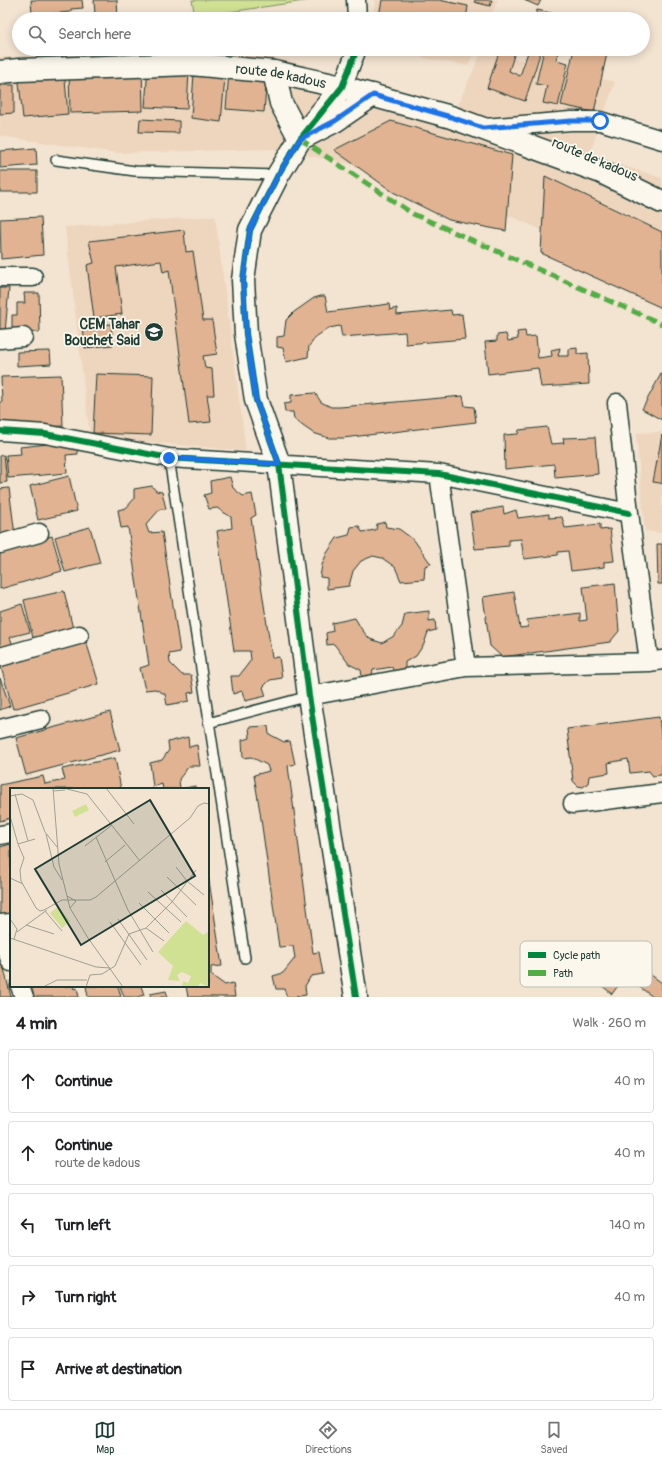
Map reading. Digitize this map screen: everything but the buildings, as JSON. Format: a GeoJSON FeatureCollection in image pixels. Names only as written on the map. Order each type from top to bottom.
{"type":"FeatureCollection","features":[{"type":"Feature","properties":{"kind":"street"},"geometry":{"type":"LineString","coordinates":[[356,0],[357,12]]}},
{"type":"Feature","properties":{"kind":"street"},"geometry":{"type":"LineString","coordinates":[[354,56],[342,87],[300,139],[278,175],[250,230],[243,280],[246,334],[256,400],[279,464],[309,696],[356,997]]}},
{"type":"Feature","properties":{"kind":"street","name":"route de kadous"},"geometry":{"type":"LineString","coordinates":[[0,72],[18,70],[191,64],[274,72],[342,87],[451,117],[601,172],[662,202]]}},
{"type":"Feature","properties":{"kind":"street"},"geometry":{"type":"LineString","coordinates":[[274,72],[281,104],[300,139]]}},
{"type":"Feature","properties":{"kind":"street"},"geometry":{"type":"LineString","coordinates":[[300,139],[335,121],[373,95]]}},
{"type":"Feature","properties":{"kind":"street"},"geometry":{"type":"LineString","coordinates":[[483,128],[571,121],[600,121],[662,140]]}},
{"type":"Feature","properties":{"kind":"street"},"geometry":{"type":"LineString","coordinates":[[0,277],[33,277]]}},
{"type":"Feature","properties":{"kind":"street"},"geometry":{"type":"LineString","coordinates":[[0,339],[23,337]]}},
{"type":"Feature","properties":{"kind":"street"},"geometry":{"type":"LineString","coordinates":[[309,696],[466,667],[656,661],[629,513],[617,403]]}},
{"type":"Feature","properties":{"kind":"street"},"geometry":{"type":"LineString","coordinates":[[0,431],[46,434],[169,458],[439,474],[629,513]]}},
{"type":"Feature","properties":{"kind":"street"},"geometry":{"type":"LineString","coordinates":[[439,474],[466,667]]}},
{"type":"Feature","properties":{"kind":"street"},"geometry":{"type":"LineString","coordinates":[[0,544],[39,533]]}},
{"type":"Feature","properties":{"kind":"street"},"geometry":{"type":"LineString","coordinates":[[0,657],[79,635]]}},
{"type":"Feature","properties":{"kind":"street"},"geometry":{"type":"LineString","coordinates":[[0,729],[41,719]]}},
{"type":"Feature","properties":{"kind":"street"},"geometry":{"type":"LineString","coordinates":[[574,804],[662,793]]}},
{"type":"Feature","properties":{"kind":"street"},"geometry":{"type":"LineString","coordinates":[[0,835],[10,833]]}},
{"type":"Feature","properties":{"kind":"street"},"geometry":{"type":"LineString","coordinates":[[0,924],[10,923]]}},
{"type":"Feature","properties":{"kind":"street"},"geometry":{"type":"LineString","coordinates":[[0,933],[10,959]]}},
{"type":"Feature","properties":{"kind":"street"},"geometry":{"type":"LineString","coordinates":[[20,987],[24,997]]}},
{"type":"Feature","properties":{"kind":"lane"},"geometry":{"type":"LineString","coordinates":[[56,160],[135,171],[278,175]]}},
{"type":"Feature","properties":{"kind":"lane"},"geometry":{"type":"LineString","coordinates":[[169,458],[208,723],[245,958]]}},
{"type":"Feature","properties":{"kind":"lane"},"geometry":{"type":"LineString","coordinates":[[208,723],[309,696]]}},
{"type":"Feature","properties":{"kind":"shaded area"},"geometry":{"type":"Polygon","coordinates":[[[375,0],[498,0],[492,12],[374,12],[375,0]]]}},
{"type":"Feature","properties":{"kind":"shaded area"},"geometry":{"type":"Polygon","coordinates":[[[267,56],[360,79],[456,109],[480,56],[503,56],[615,82],[589,155],[662,178],[662,282],[422,178],[275,149],[117,153],[0,136],[0,57],[267,56]]]}},
{"type":"Feature","properties":{"kind":"shaded area"},"geometry":{"type":"Polygon","coordinates":[[[414,56],[473,56],[468,66],[414,56]]]}},
{"type":"Feature","properties":{"kind":"shaded area","name":"CEM Tahar Bouchet Said"},"geometry":{"type":"Polygon","coordinates":[[[215,216],[246,451],[90,437],[65,227],[215,216]]]}},
{"type":"Feature","properties":{"kind":"shaded area"},"geometry":{"type":"Polygon","coordinates":[[[662,432],[662,533],[645,531],[636,433],[662,432]]]}},
{"type":"Feature","properties":{"kind":"green space"},"geometry":{"type":"Polygon","coordinates":[[[192,0],[311,0],[229,12],[194,12],[192,0]]]}},
{"type":"Feature","properties":{"kind":"marked path"},"geometry":{"type":"LineString","coordinates":[[300,139],[413,214],[662,324]]}},
{"type":"Feature","properties":{"kind":"cycle path"},"geometry":{"type":"LineString","coordinates":[[354,56],[342,87],[300,139],[278,175],[250,230],[243,280],[246,334],[256,400],[279,464],[309,696],[356,997]]}},
{"type":"Feature","properties":{"kind":"cycle path"},"geometry":{"type":"LineString","coordinates":[[0,431],[45,434],[169,458],[439,474],[629,513]]}},
{"type":"Feature","properties":{"kind":"place","name":"CEM Tahar Bouchet Said"},"geometry":{"type":"Point","coordinates":[154,332]}},
{"type":"Feature","properties":{"kind":"route"},"geometry":{"type":"LineString","coordinates":[[169,458],[279,464],[256,400],[246,334],[243,280],[250,230],[278,175],[300,139],[335,121],[373,95],[451,117],[483,128],[571,121],[600,121]]}}]}
